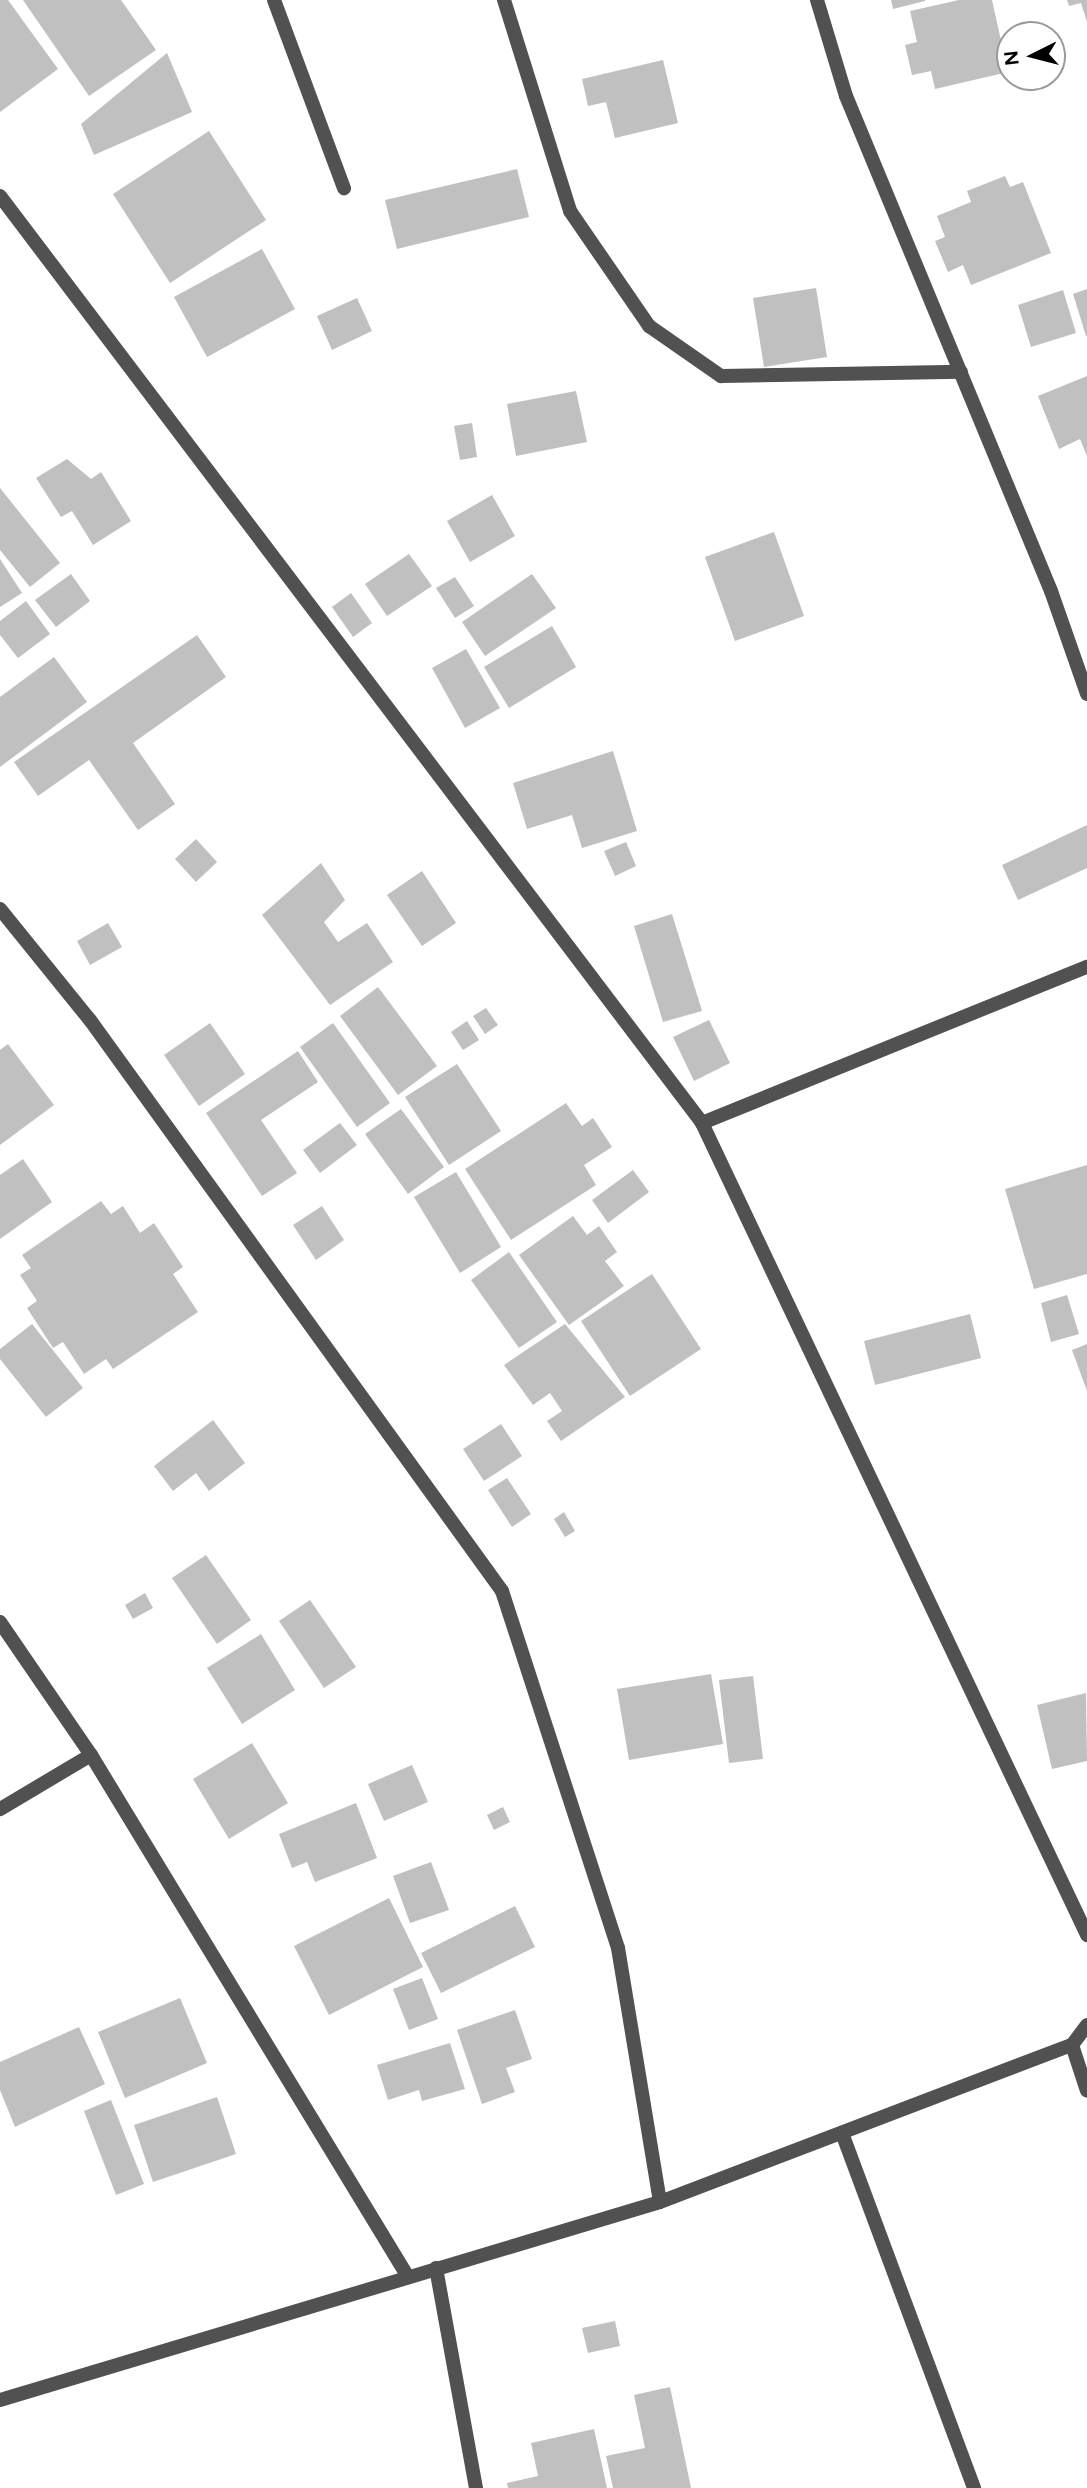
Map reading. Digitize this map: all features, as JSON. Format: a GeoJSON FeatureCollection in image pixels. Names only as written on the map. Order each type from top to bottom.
{"type":"FeatureCollection","features":[{"type":"Feature","properties":{"kind":"street"},"geometry":{"type":"LineString","coordinates":[[274,0],[344,188]]}},
{"type":"Feature","properties":{"kind":"street"},"geometry":{"type":"LineString","coordinates":[[504,0],[570,211],[649,326],[721,376],[961,372]]}},
{"type":"Feature","properties":{"kind":"street"},"geometry":{"type":"LineString","coordinates":[[817,0],[846,96],[961,372],[1087,694]]}},
{"type":"Feature","properties":{"kind":"street"},"geometry":{"type":"LineString","coordinates":[[0,196],[702,1123],[1085,1927]]}},
{"type":"Feature","properties":{"kind":"street"},"geometry":{"type":"LineString","coordinates":[[0,909],[90,1020],[502,1591],[618,1948],[660,2202]]}},
{"type":"Feature","properties":{"kind":"street"},"geometry":{"type":"LineString","coordinates":[[702,1123],[1087,967]]}},
{"type":"Feature","properties":{"kind":"street"},"geometry":{"type":"LineString","coordinates":[[0,1622],[91,1755],[408,2277]]}},
{"type":"Feature","properties":{"kind":"street"},"geometry":{"type":"LineString","coordinates":[[0,1809],[91,1755]]}},
{"type":"Feature","properties":{"kind":"street"},"geometry":{"type":"LineString","coordinates":[[0,2400],[660,2202],[1072,2045],[1087,2025]]}},
{"type":"Feature","properties":{"kind":"street"},"geometry":{"type":"LineString","coordinates":[[1072,2045],[1087,2091]]}},
{"type":"Feature","properties":{"kind":"street"},"geometry":{"type":"LineString","coordinates":[[842,2133],[974,2488]]}},
{"type":"Feature","properties":{"kind":"street"},"geometry":{"type":"LineString","coordinates":[[436,2268],[476,2488]]}},
{"type":"Feature","properties":{"kind":"building"},"geometry":{"type":"Polygon","coordinates":[[[0,0],[8,0],[58,69],[0,112],[0,0]]]}},
{"type":"Feature","properties":{"kind":"building"},"geometry":{"type":"Polygon","coordinates":[[[23,0],[121,0],[156,50],[89,96],[23,0]]]}},
{"type":"Feature","properties":{"kind":"building"},"geometry":{"type":"Polygon","coordinates":[[[891,0],[925,0],[925,1],[893,9],[891,0]]]}},
{"type":"Feature","properties":{"kind":"building"},"geometry":{"type":"Polygon","coordinates":[[[959,0],[992,0],[997,21],[996,75],[935,89],[931,71],[912,75],[905,45],[917,42],[910,11],[959,0]]]}},
{"type":"Feature","properties":{"kind":"building"},"geometry":{"type":"Polygon","coordinates":[[[1067,0],[1087,0],[1087,22],[1081,3],[1069,6],[1067,0]]]}},
{"type":"Feature","properties":{"kind":"building"},"geometry":{"type":"Polygon","coordinates":[[[167,53],[192,112],[94,155],[81,124],[167,53]]]}},
{"type":"Feature","properties":{"kind":"building"},"geometry":{"type":"Polygon","coordinates":[[[663,60],[678,123],[615,138],[606,102],[588,106],[582,79],[663,60]]]}},
{"type":"Feature","properties":{"kind":"building"},"geometry":{"type":"Polygon","coordinates":[[[209,131],[266,220],[170,283],[113,194],[209,131]]]}},
{"type":"Feature","properties":{"kind":"building"},"geometry":{"type":"Polygon","coordinates":[[[517,169],[529,217],[397,249],[385,200],[517,169]]]}},
{"type":"Feature","properties":{"kind":"building"},"geometry":{"type":"Polygon","coordinates":[[[1005,176],[1010,187],[1023,182],[1051,253],[971,285],[963,265],[948,272],[935,241],[945,237],[937,216],[971,202],[967,191],[1005,176]]]}},
{"type":"Feature","properties":{"kind":"building"},"geometry":{"type":"Polygon","coordinates":[[[262,249],[295,309],[207,357],[174,297],[262,249]]]}},
{"type":"Feature","properties":{"kind":"building"},"geometry":{"type":"Polygon","coordinates":[[[816,288],[827,357],[764,367],[753,298],[816,288]]]}},
{"type":"Feature","properties":{"kind":"building"},"geometry":{"type":"Polygon","coordinates":[[[1087,289],[1087,336],[1086,336],[1073,294],[1087,289]]]}},
{"type":"Feature","properties":{"kind":"building"},"geometry":{"type":"Polygon","coordinates":[[[1063,290],[1076,333],[1031,347],[1018,305],[1063,290]]]}},
{"type":"Feature","properties":{"kind":"building"},"geometry":{"type":"Polygon","coordinates":[[[357,298],[372,331],[332,350],[317,316],[357,298]]]}},
{"type":"Feature","properties":{"kind":"building"},"geometry":{"type":"Polygon","coordinates":[[[1087,376],[1087,456],[1080,439],[1059,449],[1038,396],[1087,376]]]}},
{"type":"Feature","properties":{"kind":"building"},"geometry":{"type":"Polygon","coordinates":[[[576,391],[587,442],[516,456],[507,404],[576,391]]]}},
{"type":"Feature","properties":{"kind":"building"},"geometry":{"type":"Polygon","coordinates":[[[472,423],[477,457],[460,460],[454,426],[472,423]]]}},
{"type":"Feature","properties":{"kind":"building"},"geometry":{"type":"Polygon","coordinates":[[[67,459],[91,479],[101,472],[131,521],[93,545],[72,511],[61,517],[36,478],[67,459]]]}},
{"type":"Feature","properties":{"kind":"building"},"geometry":{"type":"Polygon","coordinates":[[[0,488],[60,563],[30,587],[0,550],[0,488]]]}},
{"type":"Feature","properties":{"kind":"building"},"geometry":{"type":"Polygon","coordinates":[[[492,495],[515,536],[470,562],[447,521],[492,495]]]}},
{"type":"Feature","properties":{"kind":"building"},"geometry":{"type":"Polygon","coordinates":[[[774,532],[804,616],[735,641],[705,557],[774,532]]]}},
{"type":"Feature","properties":{"kind":"building"},"geometry":{"type":"Polygon","coordinates":[[[409,554],[432,586],[387,616],[365,584],[409,554]]]}},
{"type":"Feature","properties":{"kind":"building"},"geometry":{"type":"Polygon","coordinates":[[[0,559],[22,593],[0,607],[0,559]]]}},
{"type":"Feature","properties":{"kind":"building"},"geometry":{"type":"Polygon","coordinates":[[[71,574],[90,601],[56,627],[35,600],[71,574]]]}},
{"type":"Feature","properties":{"kind":"building"},"geometry":{"type":"Polygon","coordinates":[[[532,574],[556,608],[485,656],[462,622],[532,574]]]}},
{"type":"Feature","properties":{"kind":"building"},"geometry":{"type":"Polygon","coordinates":[[[455,577],[474,606],[455,618],[436,588],[455,577]]]}},
{"type":"Feature","properties":{"kind":"building"},"geometry":{"type":"Polygon","coordinates":[[[351,593],[372,623],[353,637],[332,607],[351,593]]]}},
{"type":"Feature","properties":{"kind":"building"},"geometry":{"type":"Polygon","coordinates":[[[26,601],[50,634],[18,658],[0,635],[0,621],[26,601]]]}},
{"type":"Feature","properties":{"kind":"building"},"geometry":{"type":"Polygon","coordinates":[[[552,626],[576,667],[509,708],[484,667],[552,626]]]}},
{"type":"Feature","properties":{"kind":"building"},"geometry":{"type":"Polygon","coordinates":[[[197,635],[226,677],[133,743],[175,804],[138,830],[89,760],[38,796],[14,762],[197,635]]]}},
{"type":"Feature","properties":{"kind":"building"},"geometry":{"type":"Polygon","coordinates":[[[466,649],[500,708],[465,728],[432,668],[466,649]]]}},
{"type":"Feature","properties":{"kind":"building"},"geometry":{"type":"Polygon","coordinates":[[[54,657],[87,702],[0,767],[0,697],[54,657]]]}},
{"type":"Feature","properties":{"kind":"building"},"geometry":{"type":"Polygon","coordinates":[[[613,751],[637,831],[582,848],[572,815],[527,829],[513,783],[613,751]]]}},
{"type":"Feature","properties":{"kind":"building"},"geometry":{"type":"Polygon","coordinates":[[[1087,825],[1087,868],[1018,900],[1002,865],[1087,825]]]}},
{"type":"Feature","properties":{"kind":"building"},"geometry":{"type":"Polygon","coordinates":[[[196,839],[217,862],[196,882],[175,859],[196,839]]]}},
{"type":"Feature","properties":{"kind":"building"},"geometry":{"type":"Polygon","coordinates":[[[626,842],[636,866],[615,876],[604,851],[626,842]]]}},
{"type":"Feature","properties":{"kind":"building"},"geometry":{"type":"Polygon","coordinates":[[[321,863],[345,900],[324,922],[338,942],[367,923],[393,962],[330,1005],[262,915],[321,863]]]}},
{"type":"Feature","properties":{"kind":"building"},"geometry":{"type":"Polygon","coordinates":[[[422,871],[456,923],[422,946],[387,895],[422,871]]]}},
{"type":"Feature","properties":{"kind":"building"},"geometry":{"type":"Polygon","coordinates":[[[672,914],[702,1011],[663,1022],[634,926],[672,914]]]}},
{"type":"Feature","properties":{"kind":"building"},"geometry":{"type":"Polygon","coordinates":[[[108,923],[122,947],[90,965],[77,941],[108,923]]]}},
{"type":"Feature","properties":{"kind":"building"},"geometry":{"type":"Polygon","coordinates":[[[378,987],[437,1066],[398,1095],[340,1016],[378,987]]]}},
{"type":"Feature","properties":{"kind":"building"},"geometry":{"type":"Polygon","coordinates":[[[486,1008],[498,1025],[485,1034],[473,1016],[486,1008]]]}},
{"type":"Feature","properties":{"kind":"building"},"geometry":{"type":"Polygon","coordinates":[[[709,1020],[730,1063],[694,1081],[673,1037],[709,1020]]]}},
{"type":"Feature","properties":{"kind":"building"},"geometry":{"type":"Polygon","coordinates":[[[467,1021],[479,1040],[463,1050],[451,1032],[467,1021]]]}},
{"type":"Feature","properties":{"kind":"building"},"geometry":{"type":"Polygon","coordinates":[[[210,1023],[245,1074],[199,1106],[164,1055],[210,1023]]]}},
{"type":"Feature","properties":{"kind":"building"},"geometry":{"type":"Polygon","coordinates":[[[333,1023],[390,1103],[357,1127],[300,1047],[333,1023]]]}},
{"type":"Feature","properties":{"kind":"building"},"geometry":{"type":"Polygon","coordinates":[[[8,1044],[54,1105],[0,1145],[0,1050],[8,1044]]]}},
{"type":"Feature","properties":{"kind":"building"},"geometry":{"type":"Polygon","coordinates":[[[298,1051],[318,1082],[261,1120],[297,1173],[262,1196],[206,1113],[298,1051]]]}},
{"type":"Feature","properties":{"kind":"building"},"geometry":{"type":"Polygon","coordinates":[[[457,1064],[501,1131],[449,1165],[405,1097],[457,1064]]]}},
{"type":"Feature","properties":{"kind":"building"},"geometry":{"type":"Polygon","coordinates":[[[566,1103],[582,1126],[593,1118],[612,1147],[584,1165],[596,1185],[511,1240],[465,1169],[566,1103]]]}},
{"type":"Feature","properties":{"kind":"building"},"geometry":{"type":"Polygon","coordinates":[[[401,1109],[444,1167],[408,1194],[365,1134],[401,1109]]]}},
{"type":"Feature","properties":{"kind":"building"},"geometry":{"type":"Polygon","coordinates":[[[340,1123],[357,1145],[320,1173],[303,1150],[340,1123]]]}},
{"type":"Feature","properties":{"kind":"building"},"geometry":{"type":"Polygon","coordinates":[[[23,1159],[52,1202],[0,1239],[0,1175],[23,1159]]]}},
{"type":"Feature","properties":{"kind":"building"},"geometry":{"type":"Polygon","coordinates":[[[1087,1165],[1087,1274],[1034,1289],[1005,1189],[1087,1165]]]}},
{"type":"Feature","properties":{"kind":"building"},"geometry":{"type":"Polygon","coordinates":[[[633,1170],[649,1192],[608,1223],[592,1200],[633,1170]]]}},
{"type":"Feature","properties":{"kind":"building"},"geometry":{"type":"Polygon","coordinates":[[[456,1172],[501,1247],[460,1273],[414,1197],[456,1172]]]}},
{"type":"Feature","properties":{"kind":"building"},"geometry":{"type":"Polygon","coordinates":[[[101,1201],[111,1214],[123,1206],[140,1233],[154,1223],[183,1267],[173,1274],[198,1312],[113,1369],[106,1359],[84,1374],[63,1342],[53,1348],[27,1308],[37,1301],[20,1275],[31,1268],[22,1255],[101,1201]]]}},
{"type":"Feature","properties":{"kind":"building"},"geometry":{"type":"Polygon","coordinates":[[[322,1206],[344,1240],[316,1260],[293,1225],[322,1206]]]}},
{"type":"Feature","properties":{"kind":"building"},"geometry":{"type":"Polygon","coordinates":[[[573,1216],[587,1235],[599,1226],[617,1252],[605,1261],[624,1286],[569,1325],[519,1255],[573,1216]]]}},
{"type":"Feature","properties":{"kind":"building"},"geometry":{"type":"Polygon","coordinates":[[[509,1252],[557,1322],[519,1348],[471,1280],[509,1252]]]}},
{"type":"Feature","properties":{"kind":"building"},"geometry":{"type":"Polygon","coordinates":[[[652,1274],[701,1349],[630,1396],[581,1321],[652,1274]]]}},
{"type":"Feature","properties":{"kind":"building"},"geometry":{"type":"Polygon","coordinates":[[[1067,1295],[1079,1334],[1051,1342],[1041,1303],[1067,1295]]]}},
{"type":"Feature","properties":{"kind":"building"},"geometry":{"type":"Polygon","coordinates":[[[970,1314],[981,1358],[875,1385],[864,1341],[970,1314]]]}},
{"type":"Feature","properties":{"kind":"building"},"geometry":{"type":"Polygon","coordinates":[[[32,1324],[83,1388],[46,1417],[0,1359],[0,1349],[32,1324]]]}},
{"type":"Feature","properties":{"kind":"building"},"geometry":{"type":"Polygon","coordinates":[[[565,1324],[625,1397],[561,1441],[547,1421],[562,1411],[550,1393],[533,1405],[504,1365],[565,1324]]]}},
{"type":"Feature","properties":{"kind":"building"},"geometry":{"type":"Polygon","coordinates":[[[1087,1344],[1087,1391],[1072,1350],[1087,1344]]]}},
{"type":"Feature","properties":{"kind":"building"},"geometry":{"type":"Polygon","coordinates":[[[213,1420],[245,1463],[209,1491],[196,1473],[173,1491],[154,1466],[213,1420]]]}},
{"type":"Feature","properties":{"kind":"building"},"geometry":{"type":"Polygon","coordinates":[[[501,1424],[522,1456],[484,1481],[463,1449],[501,1424]]]}},
{"type":"Feature","properties":{"kind":"building"},"geometry":{"type":"Polygon","coordinates":[[[507,1478],[531,1514],[512,1527],[488,1490],[507,1478]]]}},
{"type":"Feature","properties":{"kind":"building"},"geometry":{"type":"Polygon","coordinates":[[[564,1512],[575,1531],[565,1537],[554,1519],[564,1512]]]}},
{"type":"Feature","properties":{"kind":"building"},"geometry":{"type":"Polygon","coordinates":[[[206,1555],[251,1620],[217,1644],[172,1578],[206,1555]]]}},
{"type":"Feature","properties":{"kind":"building"},"geometry":{"type":"Polygon","coordinates":[[[145,1593],[153,1608],[133,1619],[125,1605],[145,1593]]]}},
{"type":"Feature","properties":{"kind":"building"},"geometry":{"type":"Polygon","coordinates":[[[310,1600],[356,1667],[324,1688],[279,1621],[310,1600]]]}},
{"type":"Feature","properties":{"kind":"building"},"geometry":{"type":"Polygon","coordinates":[[[261,1634],[295,1690],[242,1724],[207,1668],[261,1634]]]}},
{"type":"Feature","properties":{"kind":"building"},"geometry":{"type":"Polygon","coordinates":[[[711,1674],[723,1744],[629,1760],[617,1689],[711,1674]]]}},
{"type":"Feature","properties":{"kind":"building"},"geometry":{"type":"Polygon","coordinates":[[[753,1676],[763,1759],[729,1763],[719,1680],[753,1676]]]}},
{"type":"Feature","properties":{"kind":"building"},"geometry":{"type":"Polygon","coordinates":[[[1086,1693],[1087,1761],[1052,1769],[1037,1705],[1086,1693]]]}},
{"type":"Feature","properties":{"kind":"building"},"geometry":{"type":"Polygon","coordinates":[[[252,1743],[288,1803],[229,1839],[193,1779],[252,1743]]]}},
{"type":"Feature","properties":{"kind":"building"},"geometry":{"type":"Polygon","coordinates":[[[412,1765],[428,1802],[384,1821],[368,1784],[412,1765]]]}},
{"type":"Feature","properties":{"kind":"building"},"geometry":{"type":"Polygon","coordinates":[[[356,1803],[377,1858],[315,1882],[307,1862],[292,1868],[279,1834],[356,1803]]]}},
{"type":"Feature","properties":{"kind":"building"},"geometry":{"type":"Polygon","coordinates":[[[503,1807],[510,1822],[494,1830],[487,1815],[503,1807]]]}},
{"type":"Feature","properties":{"kind":"building"},"geometry":{"type":"Polygon","coordinates":[[[431,1862],[449,1910],[410,1923],[393,1876],[431,1862]]]}},
{"type":"Feature","properties":{"kind":"building"},"geometry":{"type":"Polygon","coordinates":[[[389,1898],[423,1967],[329,2015],[294,1946],[389,1898]]]}},
{"type":"Feature","properties":{"kind":"building"},"geometry":{"type":"Polygon","coordinates":[[[515,1906],[535,1947],[441,1993],[421,1953],[515,1906]]]}},
{"type":"Feature","properties":{"kind":"building"},"geometry":{"type":"Polygon","coordinates":[[[422,1978],[438,2019],[409,2030],[393,1989],[422,1978]]]}},
{"type":"Feature","properties":{"kind":"building"},"geometry":{"type":"Polygon","coordinates":[[[180,1998],[207,2063],[125,2098],[98,2032],[180,1998]]]}},
{"type":"Feature","properties":{"kind":"building"},"geometry":{"type":"Polygon","coordinates":[[[515,2010],[532,2059],[506,2068],[515,2092],[482,2104],[457,2030],[515,2010]]]}},
{"type":"Feature","properties":{"kind":"building"},"geometry":{"type":"Polygon","coordinates":[[[79,2027],[105,2084],[15,2127],[0,2090],[0,2062],[79,2027]]]}},
{"type":"Feature","properties":{"kind":"building"},"geometry":{"type":"Polygon","coordinates":[[[450,2043],[465,2089],[422,2101],[419,2090],[388,2100],[377,2065],[450,2043]]]}},
{"type":"Feature","properties":{"kind":"building"},"geometry":{"type":"Polygon","coordinates":[[[217,2097],[236,2154],[153,2182],[134,2125],[217,2097]]]}},
{"type":"Feature","properties":{"kind":"building"},"geometry":{"type":"Polygon","coordinates":[[[111,2100],[144,2184],[116,2195],[84,2111],[111,2100]]]}},
{"type":"Feature","properties":{"kind":"building"},"geometry":{"type":"Polygon","coordinates":[[[615,2321],[620,2346],[588,2353],[582,2328],[615,2321]]]}},
{"type":"Feature","properties":{"kind":"building"},"geometry":{"type":"Polygon","coordinates":[[[670,2387],[691,2488],[613,2488],[606,2456],[645,2448],[634,2395],[670,2387]]]}},
{"type":"Feature","properties":{"kind":"building"},"geometry":{"type":"Polygon","coordinates":[[[594,2429],[607,2488],[508,2488],[507,2483],[538,2476],[531,2443],[594,2429]]]}}]}
